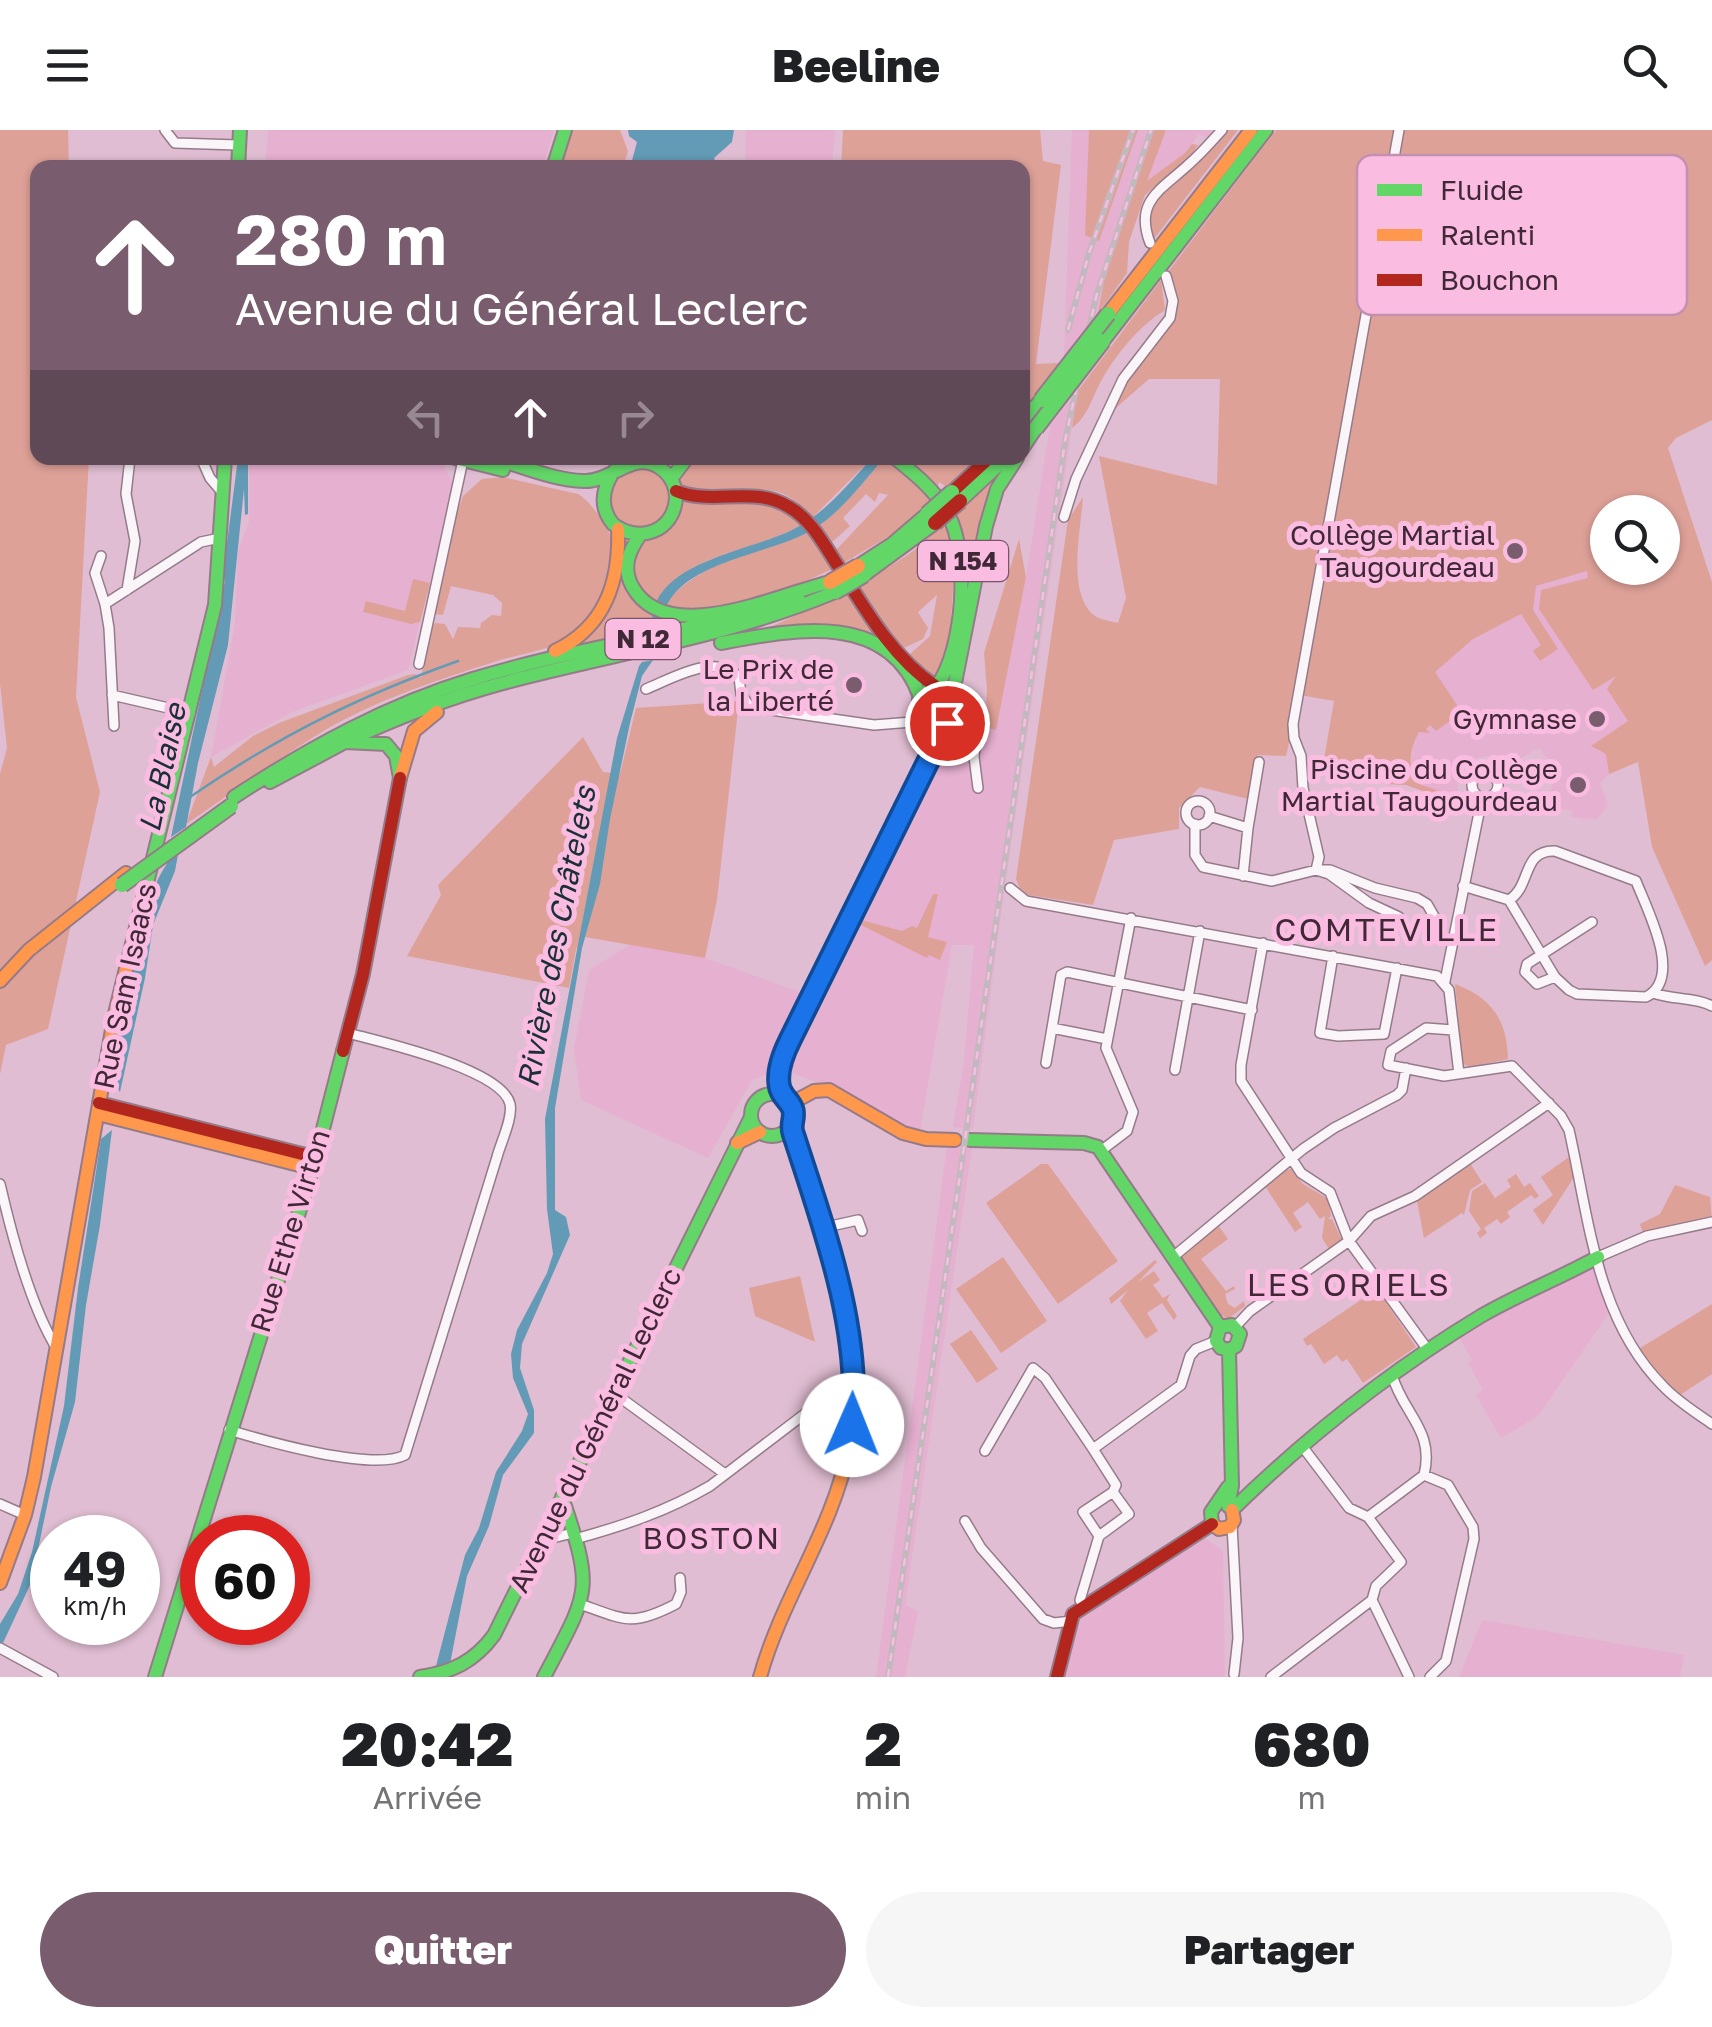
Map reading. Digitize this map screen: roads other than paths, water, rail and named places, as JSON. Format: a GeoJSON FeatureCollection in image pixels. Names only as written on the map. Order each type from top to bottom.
{"type":"FeatureCollection","features":[{"type":"Feature","properties":{"kind":"main road"},"geometry":{"type":"LineString","coordinates":[[555,160],[564,130]]}},
{"type":"Feature","properties":{"kind":"main road"},"geometry":{"type":"LineString","coordinates":[[1030,423],[1041,400],[1248,130]]}},
{"type":"Feature","properties":{"kind":"main road"},"geometry":{"type":"LineString","coordinates":[[1030,424],[1103,341],[1266,130]]}},
{"type":"Feature","properties":{"kind":"main road","name":"Rue Sam Isaacs"},"geometry":{"type":"LineString","coordinates":[[0,1583],[25,1515],[58,1351],[114,1018],[215,605],[226,465]]}},
{"type":"Feature","properties":{"kind":"main road"},"geometry":{"type":"LineString","coordinates":[[461,689],[464,677],[563,648],[590,630],[608,600],[618,556],[618,529],[604,507],[581,489],[489,465]]}},
{"type":"Feature","properties":{"kind":"main road"},"geometry":{"type":"LineString","coordinates":[[522,465],[588,481],[625,465]]}},
{"type":"Feature","properties":{"kind":"main road"},"geometry":{"type":"LineString","coordinates":[[654,465],[692,498],[746,494],[787,504],[812,526],[882,630],[919,675],[955,696]]}},
{"type":"Feature","properties":{"kind":"main road"},"geometry":{"type":"LineString","coordinates":[[684,465],[674,485],[676,506],[668,522],[657,531],[640,536],[629,549],[626,566],[632,586],[645,602],[668,614],[708,614],[832,587]]}},
{"type":"Feature","properties":{"kind":"main road","name":"N 154"},"geometry":{"type":"LineString","coordinates":[[902,465],[944,507],[961,540],[963,568],[954,651],[936,686]]}},
{"type":"Feature","properties":{"kind":"main road","name":"N 12"},"geometry":{"type":"LineString","coordinates":[[956,497],[983,465]]}},
{"type":"Feature","properties":{"kind":"main road","name":"N 12"},"geometry":{"type":"LineString","coordinates":[[233,801],[345,742],[461,689],[663,648],[749,626],[861,571],[997,465]]}},
{"type":"Feature","properties":{"kind":"main road"},"geometry":{"type":"LineString","coordinates":[[778,1136],[791,1125],[794,1116],[778,1084],[786,1049],[957,711],[955,696],[989,512],[997,489],[1012,465]]}},
{"type":"Feature","properties":{"kind":"main road"},"geometry":{"type":"LineString","coordinates":[[604,507],[604,488],[614,471]]}},
{"type":"Feature","properties":{"kind":"main road"},"geometry":{"type":"LineString","coordinates":[[618,529],[640,536]]}},
{"type":"Feature","properties":{"kind":"main road","name":"N 12"},"geometry":{"type":"LineString","coordinates":[[0,981],[29,950],[124,879],[288,761],[344,730],[551,658],[735,619],[832,587]]}},
{"type":"Feature","properties":{"kind":"main road"},"geometry":{"type":"LineString","coordinates":[[663,648],[672,651],[798,630],[844,632],[870,641],[896,659],[913,681],[926,722],[924,756],[782,1041],[766,1095],[756,1102],[752,1118],[760,1132]]}},
{"type":"Feature","properties":{"kind":"main road"},"geometry":{"type":"LineString","coordinates":[[919,700],[926,690],[936,686]]}},
{"type":"Feature","properties":{"kind":"main road","name":"Rue Ethe Virton"},"geometry":{"type":"LineString","coordinates":[[156,1677],[364,974],[400,778],[414,727],[433,713],[458,704],[461,689]]}},
{"type":"Feature","properties":{"kind":"main road"},"geometry":{"type":"LineString","coordinates":[[926,722],[936,726],[949,722]]}},
{"type":"Feature","properties":{"kind":"main road"},"geometry":{"type":"LineString","coordinates":[[345,742],[386,744],[396,756],[400,778]]}},
{"type":"Feature","properties":{"kind":"main road","name":"N 12"},"geometry":{"type":"LineString","coordinates":[[0,994],[40,950],[124,879]]}},
{"type":"Feature","properties":{"kind":"main road"},"geometry":{"type":"LineString","coordinates":[[766,1095],[787,1101],[828,1090],[903,1133],[962,1140],[1084,1143],[1102,1150],[1225,1336],[1231,1482],[1240,1494],[1249,1494]]}},
{"type":"Feature","properties":{"kind":"main road"},"geometry":{"type":"LineString","coordinates":[[99,1109],[308,1162]]}},
{"type":"Feature","properties":{"kind":"main road","name":"Avenue du Général Leclerc"},"geometry":{"type":"LineString","coordinates":[[426,1676],[471,1670],[494,1635],[735,1144],[752,1118]]}},
{"type":"Feature","properties":{"kind":"main road"},"geometry":{"type":"LineString","coordinates":[[757,1677],[788,1596],[839,1486],[850,1438],[854,1389],[852,1356],[822,1228],[791,1125]]}},
{"type":"Feature","properties":{"kind":"main road"},"geometry":{"type":"LineString","coordinates":[[735,1144],[760,1132],[778,1136],[794,1149],[842,1329],[848,1381],[845,1442],[835,1481],[776,1608],[757,1677]]}},
{"type":"Feature","properties":{"kind":"main road"},"geometry":{"type":"LineString","coordinates":[[1057,1677],[1073,1614],[1223,1517],[1302,1446],[1392,1374],[1521,1294],[1598,1257]]}},
{"type":"Feature","properties":{"kind":"main road"},"geometry":{"type":"LineString","coordinates":[[1223,1517],[1231,1482]]}},
{"type":"Feature","properties":{"kind":"main road"},"geometry":{"type":"LineString","coordinates":[[544,1677],[580,1604],[585,1574],[562,1497]]}},
{"type":"Feature","properties":{"kind":"street"},"geometry":{"type":"LineString","coordinates":[[165,130],[175,143],[239,138]]}},
{"type":"Feature","properties":{"kind":"street"},"geometry":{"type":"LineString","coordinates":[[200,144],[201,130]]}},
{"type":"Feature","properties":{"kind":"street"},"geometry":{"type":"LineString","coordinates":[[1150,243],[1144,221],[1148,204],[1222,130]]}},
{"type":"Feature","properties":{"kind":"street"},"geometry":{"type":"LineString","coordinates":[[1395,155],[1400,130]]}},
{"type":"Feature","properties":{"kind":"street"},"geometry":{"type":"LineString","coordinates":[[1064,517],[1076,479],[1123,379],[1170,318],[1173,300],[1166,276]]}},
{"type":"Feature","properties":{"kind":"street"},"geometry":{"type":"LineString","coordinates":[[1316,870],[1319,857],[1293,724],[1367,315]]}},
{"type":"Feature","properties":{"kind":"street"},"geometry":{"type":"LineString","coordinates":[[127,590],[135,542],[126,494],[129,465]]}},
{"type":"Feature","properties":{"kind":"street"},"geometry":{"type":"LineString","coordinates":[[205,465],[224,494]]}},
{"type":"Feature","properties":{"kind":"street"},"geometry":{"type":"LineString","coordinates":[[420,664],[461,465]]}},
{"type":"Feature","properties":{"kind":"street"},"geometry":{"type":"LineString","coordinates":[[106,604],[201,542],[220,538]]}},
{"type":"Feature","properties":{"kind":"street"},"geometry":{"type":"LineString","coordinates":[[101,556],[95,573],[106,604],[114,726]]}},
{"type":"Feature","properties":{"kind":"street"},"geometry":{"type":"LineString","coordinates":[[646,689],[692,670],[730,669],[739,677],[741,694],[750,707],[864,724],[926,722]]}},
{"type":"Feature","properties":{"kind":"street"},"geometry":{"type":"LineString","coordinates":[[112,695],[190,713]]}},
{"type":"Feature","properties":{"kind":"street"},"geometry":{"type":"LineString","coordinates":[[955,696],[974,711],[978,722],[974,756],[978,788]]}},
{"type":"Feature","properties":{"kind":"street"},"geometry":{"type":"LineString","coordinates":[[894,724],[910,716],[919,700]]}},
{"type":"Feature","properties":{"kind":"street"},"geometry":{"type":"LineString","coordinates":[[949,722],[974,711]]}},
{"type":"Feature","properties":{"kind":"street"},"geometry":{"type":"LineString","coordinates":[[1242,876],[1259,762]]}},
{"type":"Feature","properties":{"kind":"street"},"geometry":{"type":"LineString","coordinates":[[1459,1074],[1445,981],[1482,798]]}},
{"type":"Feature","properties":{"kind":"street"},"geometry":{"type":"LineString","coordinates":[[1209,816],[1206,804],[1192,803],[1186,814],[1195,824],[1194,855],[1198,864],[1278,881],[1316,870],[1338,872],[1375,888],[1416,898],[1427,904],[1434,918]]}},
{"type":"Feature","properties":{"kind":"street"},"geometry":{"type":"LineString","coordinates":[[1209,816],[1248,828]]}},
{"type":"Feature","properties":{"kind":"street"},"geometry":{"type":"LineString","coordinates":[[1195,824],[1202,824],[1209,816]]}},
{"type":"Feature","properties":{"kind":"street"},"geometry":{"type":"LineString","coordinates":[[1464,886],[1509,900],[1555,976],[1578,994],[1646,997],[1656,990],[1664,966],[1662,951],[1636,882],[1543,850],[1531,859],[1519,894],[1509,900]]}},
{"type":"Feature","properties":{"kind":"street"},"geometry":{"type":"LineString","coordinates":[[1316,870],[1399,917],[1407,929]]}},
{"type":"Feature","properties":{"kind":"street"},"geometry":{"type":"LineString","coordinates":[[1010,888],[1026,901],[1432,974],[1445,981]]}},
{"type":"Feature","properties":{"kind":"street"},"geometry":{"type":"LineString","coordinates":[[1102,1150],[1127,1131],[1133,1112],[1108,1056],[1107,1039],[1131,918]]}},
{"type":"Feature","properties":{"kind":"street"},"geometry":{"type":"LineString","coordinates":[[1555,976],[1537,984],[1526,972],[1528,964],[1592,922]]}},
{"type":"Feature","properties":{"kind":"street"},"geometry":{"type":"LineString","coordinates":[[1174,1070],[1200,931]]}},
{"type":"Feature","properties":{"kind":"street"},"geometry":{"type":"LineString","coordinates":[[1263,943],[1241,1081],[1290,1160],[1305,1178],[1330,1192],[1350,1241],[1428,1350]]}},
{"type":"Feature","properties":{"kind":"street"},"geometry":{"type":"LineString","coordinates":[[1333,956],[1320,1033],[1384,1034],[1398,968]]}},
{"type":"Feature","properties":{"kind":"street"},"geometry":{"type":"LineString","coordinates":[[1046,1063],[1061,975],[1067,972],[1252,1010]]}},
{"type":"Feature","properties":{"kind":"street"},"geometry":{"type":"LineString","coordinates":[[1656,990],[1671,1000],[1703,1001],[1712,1006]]}},
{"type":"Feature","properties":{"kind":"street"},"geometry":{"type":"LineString","coordinates":[[1052,1028],[1107,1039]]}},
{"type":"Feature","properties":{"kind":"street"},"geometry":{"type":"LineString","coordinates":[[1453,1030],[1426,1028],[1392,1052],[1388,1065],[1444,1076],[1510,1066],[1549,1103],[1568,1126],[1610,1306],[1631,1348],[1666,1390],[1712,1424]]}},
{"type":"Feature","properties":{"kind":"street"},"geometry":{"type":"LineString","coordinates":[[229,1430],[332,1454],[388,1460],[405,1455],[497,1157],[511,1110],[510,1100],[502,1090],[468,1068],[348,1032]]}},
{"type":"Feature","properties":{"kind":"street"},"geometry":{"type":"LineString","coordinates":[[1173,1257],[1334,1128],[1397,1096],[1406,1068]]}},
{"type":"Feature","properties":{"kind":"street"},"geometry":{"type":"LineString","coordinates":[[1093,1449],[1181,1384],[1190,1356],[1202,1346],[1225,1336],[1250,1310],[1350,1241],[1379,1211],[1415,1196],[1549,1103]]}},
{"type":"Feature","properties":{"kind":"street"},"geometry":{"type":"LineString","coordinates":[[0,1184],[28,1280],[58,1351]]}},
{"type":"Feature","properties":{"kind":"street"},"geometry":{"type":"LineString","coordinates":[[822,1228],[858,1220],[862,1232]]}},
{"type":"Feature","properties":{"kind":"street"},"geometry":{"type":"LineString","coordinates":[[1598,1257],[1647,1236],[1712,1222]]}},
{"type":"Feature","properties":{"kind":"street"},"geometry":{"type":"LineString","coordinates":[[986,1451],[1034,1368],[1046,1378],[1116,1485],[1113,1492],[1083,1512],[1099,1536]]}},
{"type":"Feature","properties":{"kind":"street"},"geometry":{"type":"LineString","coordinates":[[1368,1517],[1424,1475],[1428,1450],[1425,1437],[1396,1391],[1392,1374]]}},
{"type":"Feature","properties":{"kind":"street"},"geometry":{"type":"LineString","coordinates":[[540,1541],[646,1518],[686,1501],[848,1381]]}},
{"type":"Feature","properties":{"kind":"street"},"geometry":{"type":"LineString","coordinates":[[614,1392],[725,1474]]}},
{"type":"Feature","properties":{"kind":"street"},"geometry":{"type":"LineString","coordinates":[[814,1406],[832,1403],[848,1407]]}},
{"type":"Feature","properties":{"kind":"street"},"geometry":{"type":"LineString","coordinates":[[1270,1677],[1372,1600],[1376,1586],[1401,1562],[1368,1517],[1350,1508],[1302,1446]]}},
{"type":"Feature","properties":{"kind":"street"},"geometry":{"type":"LineString","coordinates":[[1424,1475],[1448,1484],[1473,1527],[1474,1539],[1446,1660],[1430,1677]]}},
{"type":"Feature","properties":{"kind":"street"},"geometry":{"type":"LineString","coordinates":[[1084,1607],[1080,1600],[1099,1536],[1129,1514],[1113,1492]]}},
{"type":"Feature","properties":{"kind":"street"},"geometry":{"type":"LineString","coordinates":[[0,1504],[25,1515]]}},
{"type":"Feature","properties":{"kind":"street"},"geometry":{"type":"LineString","coordinates":[[1223,1517],[1230,1549],[1234,1676]]}},
{"type":"Feature","properties":{"kind":"street"},"geometry":{"type":"LineString","coordinates":[[965,1521],[981,1548],[1043,1618],[1054,1623],[1072,1621]]}},
{"type":"Feature","properties":{"kind":"street"},"geometry":{"type":"LineString","coordinates":[[580,1604],[623,1619],[640,1620],[676,1604],[680,1578]]}},
{"type":"Feature","properties":{"kind":"street"},"geometry":{"type":"LineString","coordinates":[[1372,1600],[1409,1677]]}},
{"type":"Feature","properties":{"kind":"street"},"geometry":{"type":"LineString","coordinates":[[1,1649],[54,1677]]}},
{"type":"Feature","properties":{"kind":"water"},"geometry":{"type":"Polygon","coordinates":[[[628,130],[734,130],[732,142],[715,160],[632,160],[637,142],[628,130]]]}},
{"type":"Feature","properties":{"kind":"water"},"geometry":{"type":"Polygon","coordinates":[[[237,465],[248,465],[248,514],[245,515],[244,489],[228,645],[186,827],[171,837],[225,581],[237,465]]]}},
{"type":"Feature","properties":{"kind":"water"},"geometry":{"type":"Polygon","coordinates":[[[866,465],[878,465],[834,514],[814,529],[698,575],[679,589],[666,607],[662,629],[649,632],[654,608],[671,582],[702,563],[792,530],[835,498],[866,465]]]}},
{"type":"Feature","properties":{"kind":"water"},"geometry":{"type":"Polygon","coordinates":[[[653,660],[642,676],[630,723],[600,884],[582,948],[555,1108],[555,1210],[566,1217],[570,1235],[522,1344],[520,1368],[534,1410],[534,1433],[503,1475],[489,1526],[467,1576],[450,1664],[436,1666],[465,1555],[479,1528],[496,1472],[528,1414],[513,1378],[511,1354],[517,1330],[553,1254],[547,1209],[545,1119],[617,738],[639,666],[653,660]]]}},
{"type":"Feature","properties":{"kind":"water"},"geometry":{"type":"Polygon","coordinates":[[[179,849],[175,871],[153,925],[120,1092],[111,1078],[141,924],[151,894],[179,849]]]}},
{"type":"Feature","properties":{"kind":"water"},"geometry":{"type":"Polygon","coordinates":[[[112,1130],[75,1402],[45,1515],[40,1515],[64,1406],[101,1139],[112,1130]]]}},
{"type":"Feature","properties":{"kind":"water"},"geometry":{"type":"Polygon","coordinates":[[[30,1558],[30,1585],[3,1643],[0,1642],[0,1624],[18,1594],[30,1558]]]}},
{"type":"Feature","properties":{"kind":"waterway","name":"La Blaise"},"geometry":{"type":"LineString","coordinates":[[190,797],[255,755],[320,720],[458,661]]}},
{"type":"Feature","properties":{"kind":"railway"},"geometry":{"type":"LineString","coordinates":[[1068,330],[1089,253],[1133,130]]}},
{"type":"Feature","properties":{"kind":"railway"},"geometry":{"type":"LineString","coordinates":[[888,1677],[1065,441],[1096,297],[1151,130]]}},
{"type":"Feature","properties":{"kind":"place","name":"Collège Martial Taugourdeau"},"geometry":{"type":"Point","coordinates":[1515,551]}},
{"type":"Feature","properties":{"kind":"place","name":"Le Prix de la Liberté"},"geometry":{"type":"Point","coordinates":[854,685]}},
{"type":"Feature","properties":{"kind":"place","name":"Gymnase"},"geometry":{"type":"Point","coordinates":[1597,719]}},
{"type":"Feature","properties":{"kind":"place","name":"Piscine du Collège Martial Taugourdeau"},"geometry":{"type":"Point","coordinates":[1578,785]}},
{"type":"Feature","properties":{"kind":"district","name":"COMTEVILLE"},"geometry":{"type":"Point","coordinates":[1387,930]}},
{"type":"Feature","properties":{"kind":"district","name":"LES ORIELS"},"geometry":{"type":"Point","coordinates":[1349,1285]}},
{"type":"Feature","properties":{"kind":"district","name":"BOSTON"},"geometry":{"type":"Point","coordinates":[712,1539]}},
{"type":"Feature","properties":{"kind":"water label","name":"Rivière des Châtelets"},"geometry":{"type":"Point","coordinates":[557,937]}}]}
